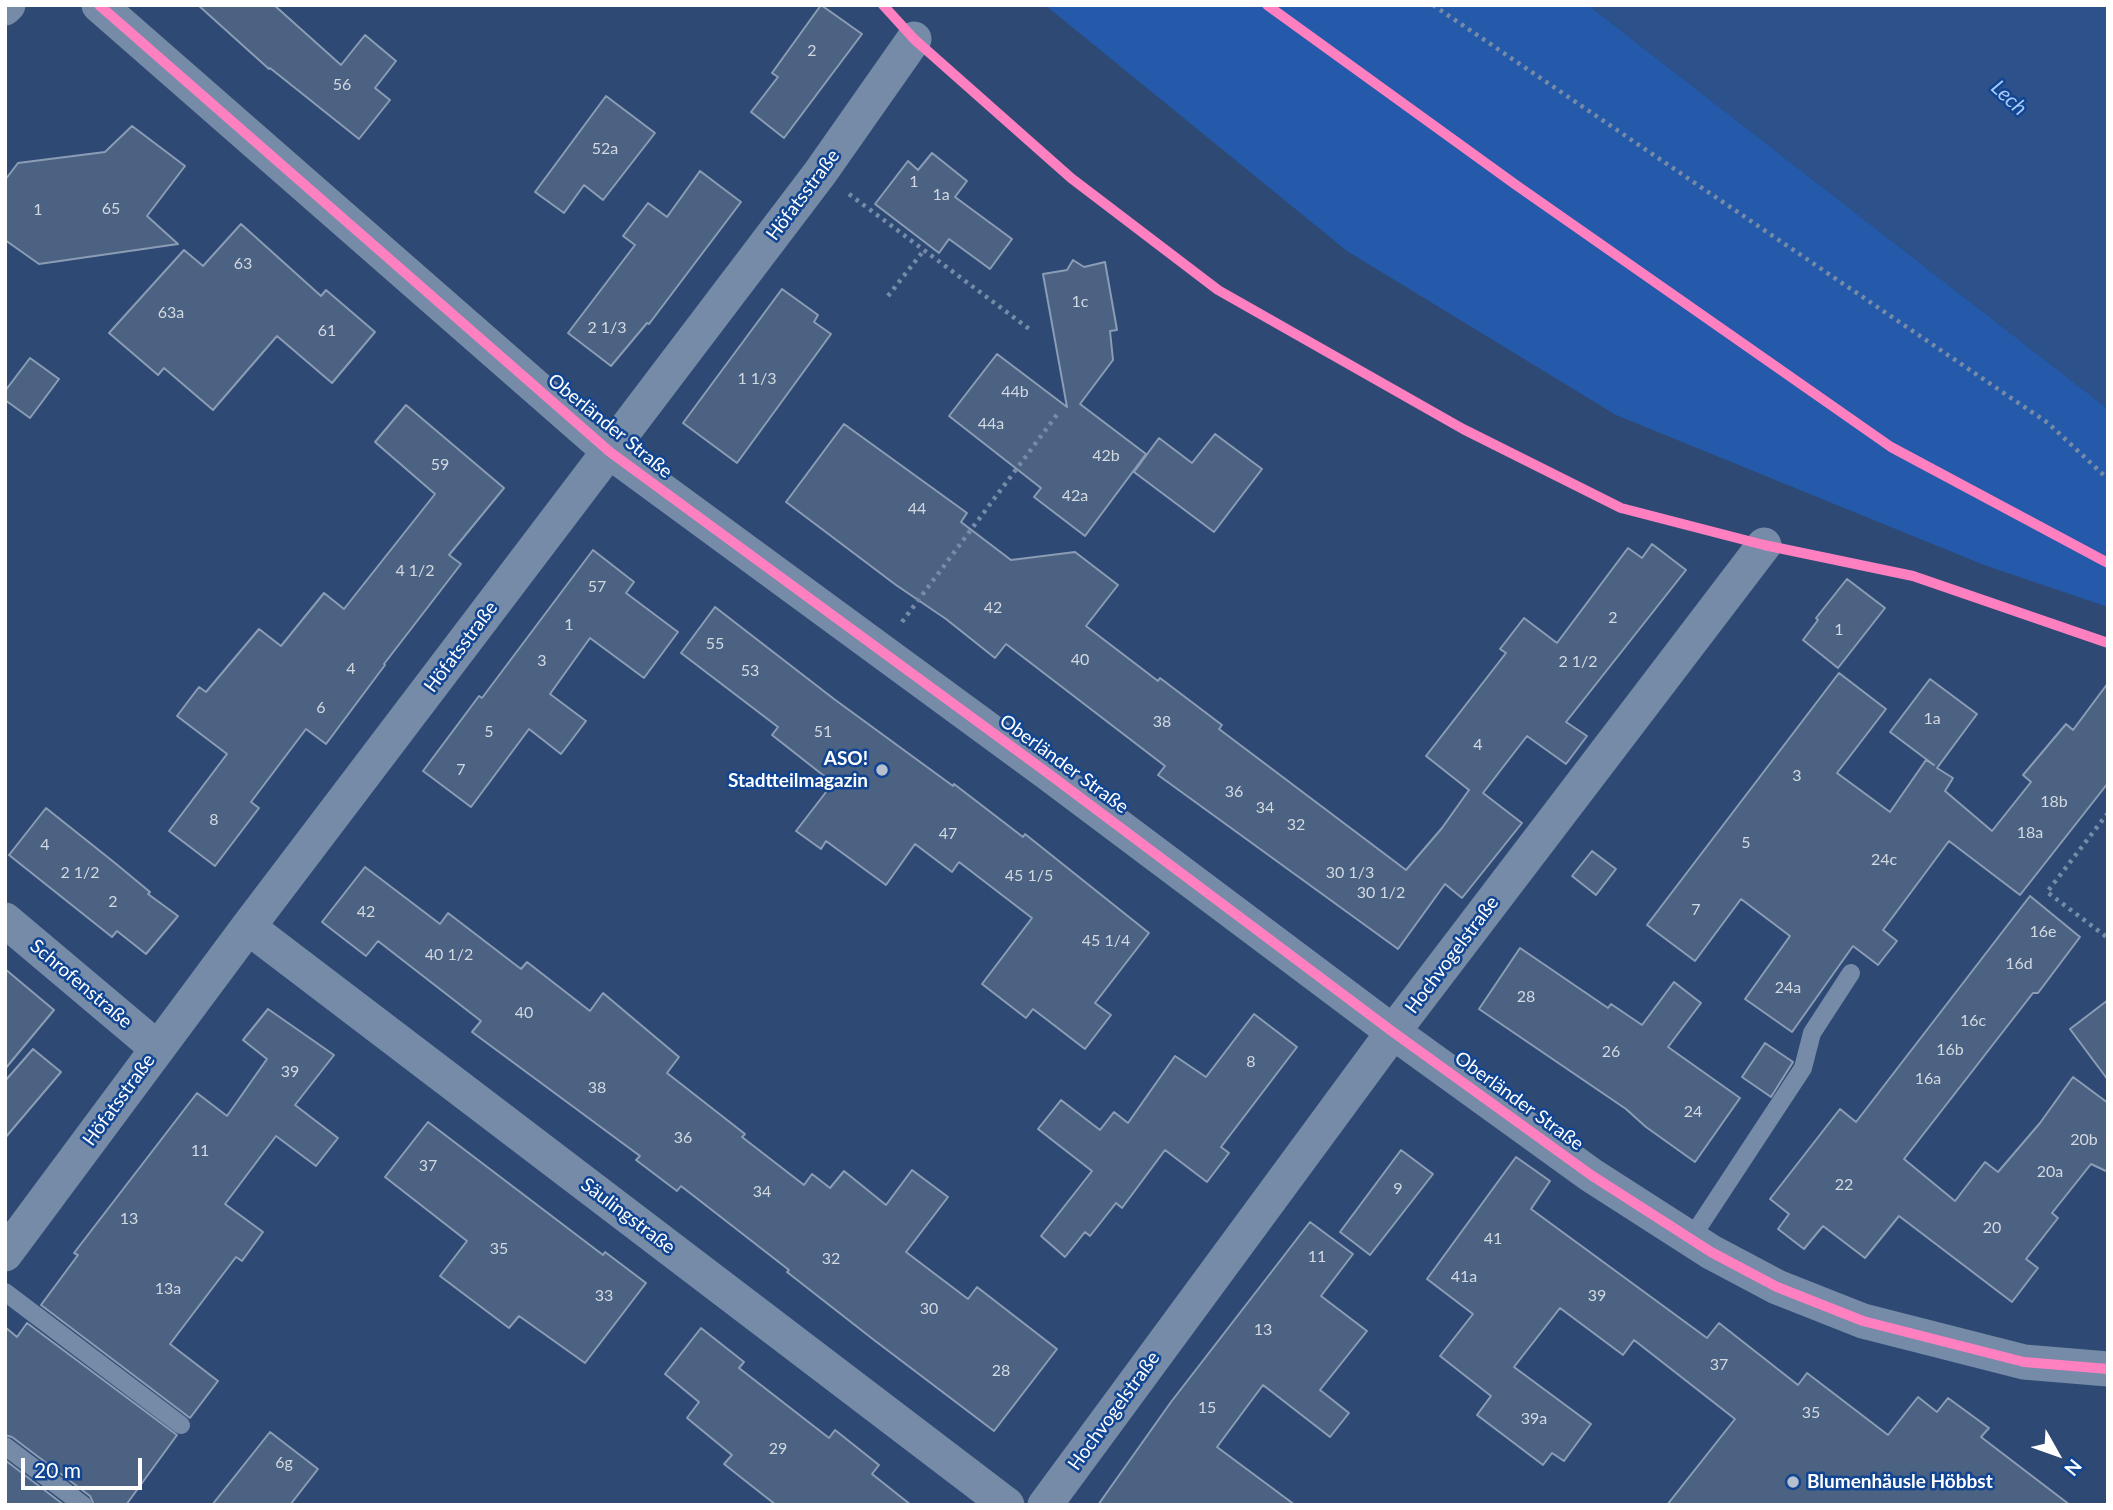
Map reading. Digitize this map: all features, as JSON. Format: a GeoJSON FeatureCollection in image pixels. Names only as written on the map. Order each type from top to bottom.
{"type":"FeatureCollection","features":[{"type":"Feature","properties":{"kind":"street","name":"Oberländer Straße"},"geometry":{"type":"LineString","coordinates":[[99,5],[610,452],[1049,774],[1393,1032],[1591,1175],[1690,1240],[1777,1287],[1864,1321],[2024,1362],[2108,1369]]}},
{"type":"Feature","properties":{"kind":"street","name":"Höfatsstraße"},"geometry":{"type":"LineString","coordinates":[[5,1254],[248,927],[820,173],[914,39]]}},
{"type":"Feature","properties":{"kind":"street","name":"Hochvogelstraße"},"geometry":{"type":"LineString","coordinates":[[1045,1505],[1393,1032],[1764,545]]}},
{"type":"Feature","properties":{"kind":"street","name":"Schrofenstraße"},"geometry":{"type":"LineString","coordinates":[[5,920],[157,1048]]}},
{"type":"Feature","properties":{"kind":"street","name":"Säulingstraße"},"geometry":{"type":"LineString","coordinates":[[248,927],[1007,1505]]}},
{"type":"Feature","properties":{"kind":"lane"},"geometry":{"type":"LineString","coordinates":[[1690,1240],[1803,1068],[1812,1032],[1851,973]]}},
{"type":"Feature","properties":{"kind":"lane"},"geometry":{"type":"LineString","coordinates":[[5,1292],[181,1425]]}},
{"type":"Feature","properties":{"kind":"lane"},"geometry":{"type":"LineString","coordinates":[[5,1446],[83,1505]]}},
{"type":"Feature","properties":{"kind":"path"},"geometry":{"type":"LineString","coordinates":[[1433,5],[2048,423],[2108,479]]}},
{"type":"Feature","properties":{"kind":"path"},"geometry":{"type":"LineString","coordinates":[[820,173],[1032,331]]}},
{"type":"Feature","properties":{"kind":"path"},"geometry":{"type":"LineString","coordinates":[[888,296],[923,250]]}},
{"type":"Feature","properties":{"kind":"path"},"geometry":{"type":"LineString","coordinates":[[880,652],[1059,412]]}},
{"type":"Feature","properties":{"kind":"path"},"geometry":{"type":"LineString","coordinates":[[2108,813],[2047,892],[2108,938]]}},
{"type":"Feature","properties":{"kind":"shaded area"},"geometry":{"type":"Polygon","coordinates":[[[1045,5],[1588,5],[2108,409],[2108,607],[1984,565],[1616,415],[1347,251],[1045,5]]]}},
{"type":"Feature","properties":{"kind":"water","name":"Lech"},"geometry":{"type":"Polygon","coordinates":[[[1588,5],[2108,5],[2108,409],[1588,5]]]}},
{"type":"Feature","properties":{"kind":"building"},"geometry":{"type":"Polygon","coordinates":[[[198,5],[274,5],[341,65],[365,35],[396,61],[375,88],[390,100],[359,139],[269,69],[198,5]]]}},
{"type":"Feature","properties":{"kind":"building"},"geometry":{"type":"Polygon","coordinates":[[[821,5],[862,34],[784,138],[751,112],[778,77],[772,73],[821,5]]]}},
{"type":"Feature","properties":{"kind":"building"},"geometry":{"type":"Polygon","coordinates":[[[606,96],[655,133],[603,200],[584,185],[564,213],[535,192],[606,96]]]}},
{"type":"Feature","properties":{"kind":"building"},"geometry":{"type":"Polygon","coordinates":[[[132,126],[185,166],[147,216],[178,244],[39,264],[5,240],[5,180],[18,163],[105,152],[132,126]]]}},
{"type":"Feature","properties":{"kind":"building"},"geometry":{"type":"Polygon","coordinates":[[[932,153],[967,181],[955,197],[1012,239],[990,269],[949,239],[939,253],[875,204],[908,161],[918,170],[932,153]]]}},
{"type":"Feature","properties":{"kind":"building"},"geometry":{"type":"Polygon","coordinates":[[[700,171],[741,202],[649,324],[647,323],[611,366],[568,333],[635,245],[623,236],[648,203],[667,217],[700,171]]]}},
{"type":"Feature","properties":{"kind":"building"},"geometry":{"type":"Polygon","coordinates":[[[241,224],[321,296],[326,290],[375,332],[332,383],[277,336],[213,410],[164,368],[158,375],[109,333],[184,250],[203,266],[241,224]]]}},
{"type":"Feature","properties":{"kind":"building"},"geometry":{"type":"Polygon","coordinates":[[[1073,260],[1084,267],[1105,262],[1117,330],[1110,331],[1113,360],[1080,404],[1146,454],[1085,536],[1034,497],[1041,488],[949,416],[997,354],[1067,407],[1043,274],[1067,270],[1073,260]]]}},
{"type":"Feature","properties":{"kind":"building"},"geometry":{"type":"Polygon","coordinates":[[[782,289],[818,315],[814,322],[831,334],[737,463],[683,423],[782,289]]]}},
{"type":"Feature","properties":{"kind":"building"},"geometry":{"type":"Polygon","coordinates":[[[30,358],[59,379],[30,418],[5,400],[5,391],[30,358]]]}},
{"type":"Feature","properties":{"kind":"building"},"geometry":{"type":"Polygon","coordinates":[[[406,405],[504,488],[449,555],[461,564],[326,744],[306,729],[251,802],[259,808],[215,866],[169,831],[227,754],[177,716],[199,687],[206,692],[259,629],[281,646],[324,593],[344,609],[435,494],[375,442],[406,405]]]}},
{"type":"Feature","properties":{"kind":"building"},"geometry":{"type":"Polygon","coordinates":[[[844,424],[967,513],[961,522],[1011,560],[1075,552],[1118,585],[1086,626],[1222,725],[1219,729],[1406,870],[1442,828],[1469,790],[1426,756],[1506,653],[1500,649],[1524,618],[1557,643],[1628,548],[1642,558],[1652,544],[1686,570],[1566,722],[1587,736],[1566,764],[1527,736],[1483,793],[1522,823],[1462,898],[1445,884],[1398,949],[1158,775],[1165,766],[1006,644],[995,658],[786,502],[844,424]]]}},
{"type":"Feature","properties":{"kind":"building"},"geometry":{"type":"Polygon","coordinates":[[[1215,434],[1262,469],[1214,532],[1134,472],[1159,438],[1192,463],[1215,434]]]}},
{"type":"Feature","properties":{"kind":"building"},"geometry":{"type":"Polygon","coordinates":[[[593,550],[634,582],[626,593],[678,632],[644,678],[590,638],[550,694],[586,721],[561,754],[529,729],[471,807],[423,771],[479,696],[482,698],[593,550]]]}},
{"type":"Feature","properties":{"kind":"building"},"geometry":{"type":"Polygon","coordinates":[[[1847,579],[1885,608],[1838,668],[1803,640],[1818,620],[1816,618],[1847,579]]]}},
{"type":"Feature","properties":{"kind":"building"},"geometry":{"type":"Polygon","coordinates":[[[715,607],[834,699],[953,786],[954,784],[1023,837],[1025,834],[1149,933],[1095,1003],[1111,1015],[1085,1049],[1033,1009],[1026,1018],[982,984],[1032,918],[959,862],[952,872],[915,844],[886,885],[826,841],[821,849],[796,831],[833,783],[772,735],[778,727],[681,653],[715,607]]]}},
{"type":"Feature","properties":{"kind":"building"},"geometry":{"type":"Polygon","coordinates":[[[1839,673],[1886,709],[1837,773],[1890,812],[1926,760],[1934,765],[1890,732],[1930,679],[1977,714],[1937,768],[1953,778],[1945,791],[1992,831],[2031,782],[2023,775],[2066,724],[2073,730],[2108,683],[2108,783],[2020,895],[1949,841],[1883,930],[1897,941],[1878,965],[1853,946],[1792,1032],[1745,999],[1790,936],[1741,899],[1695,961],[1647,925],[1839,673]]]}},
{"type":"Feature","properties":{"kind":"building"},"geometry":{"type":"Polygon","coordinates":[[[46,808],[178,916],[146,954],[117,931],[112,937],[9,855],[46,808]]]}},
{"type":"Feature","properties":{"kind":"building"},"geometry":{"type":"Polygon","coordinates":[[[1592,851],[1616,869],[1596,895],[1572,876],[1592,851]]]}},
{"type":"Feature","properties":{"kind":"building"},"geometry":{"type":"Polygon","coordinates":[[[365,867],[440,924],[448,913],[521,969],[527,962],[590,1011],[603,993],[679,1057],[667,1073],[745,1134],[742,1137],[804,1185],[812,1174],[830,1188],[844,1171],[886,1205],[912,1170],[948,1197],[906,1252],[968,1299],[977,1287],[1057,1349],[994,1431],[787,1272],[789,1270],[681,1186],[677,1191],[636,1160],[640,1156],[472,1032],[481,1021],[378,941],[366,956],[322,922],[365,867]]]}},
{"type":"Feature","properties":{"kind":"building"},"geometry":{"type":"Polygon","coordinates":[[[2030,896],[2080,937],[1904,1159],[1955,1201],[1985,1162],[1998,1172],[2040,1123],[2073,1077],[2108,1103],[2108,1172],[2091,1164],[2052,1213],[2058,1218],[2026,1259],[2038,1268],[2012,1302],[1899,1216],[1865,1258],[1823,1226],[1804,1249],[1778,1229],[1789,1214],[1770,1199],[1840,1109],[1856,1122],[2030,896]]]}},
{"type":"Feature","properties":{"kind":"building"},"geometry":{"type":"Polygon","coordinates":[[[1520,948],[1608,1008],[1611,1004],[1642,1025],[1674,982],[1701,1003],[1668,1047],[1740,1098],[1695,1162],[1626,1109],[1479,1009],[1520,948]]]}},
{"type":"Feature","properties":{"kind":"building"},"geometry":{"type":"Polygon","coordinates":[[[5,969],[54,1010],[5,1069],[5,969]]]}},
{"type":"Feature","properties":{"kind":"building"},"geometry":{"type":"Polygon","coordinates":[[[2108,1000],[2108,1080],[2070,1029],[2108,1000]]]}},
{"type":"Feature","properties":{"kind":"building"},"geometry":{"type":"Polygon","coordinates":[[[268,1009],[334,1055],[295,1105],[338,1138],[316,1166],[276,1136],[225,1204],[263,1232],[242,1261],[236,1257],[170,1344],[218,1381],[190,1418],[41,1305],[78,1255],[74,1253],[197,1093],[227,1116],[267,1059],[243,1040],[268,1009]]]}},
{"type":"Feature","properties":{"kind":"building"},"geometry":{"type":"Polygon","coordinates":[[[1254,1014],[1297,1047],[1221,1147],[1229,1153],[1207,1182],[1165,1150],[1122,1208],[1116,1203],[1090,1236],[1085,1232],[1065,1257],[1041,1236],[1092,1171],[1038,1129],[1061,1100],[1100,1130],[1114,1112],[1128,1123],[1175,1056],[1206,1077],[1254,1014]]]}},
{"type":"Feature","properties":{"kind":"building"},"geometry":{"type":"Polygon","coordinates":[[[1765,1043],[1793,1062],[1771,1097],[1742,1077],[1765,1043]]]}},
{"type":"Feature","properties":{"kind":"building"},"geometry":{"type":"Polygon","coordinates":[[[33,1049],[61,1072],[5,1138],[5,1081],[33,1049]]]}},
{"type":"Feature","properties":{"kind":"building"},"geometry":{"type":"Polygon","coordinates":[[[428,1122],[603,1255],[605,1252],[646,1283],[585,1363],[519,1316],[509,1328],[440,1276],[467,1241],[385,1177],[428,1122]]]}},
{"type":"Feature","properties":{"kind":"building"},"geometry":{"type":"Polygon","coordinates":[[[1401,1150],[1433,1174],[1370,1255],[1340,1232],[1401,1150]]]}},
{"type":"Feature","properties":{"kind":"building"},"geometry":{"type":"Polygon","coordinates":[[[1516,1157],[1550,1181],[1531,1209],[1707,1338],[1719,1323],[1798,1385],[1807,1373],[1888,1435],[1918,1397],[1937,1412],[1948,1398],[1989,1428],[1981,1437],[2070,1505],[1667,1505],[1735,1419],[1634,1340],[1623,1355],[1560,1308],[1514,1367],[1591,1424],[1564,1461],[1552,1453],[1543,1465],[1477,1415],[1491,1396],[1440,1356],[1473,1314],[1427,1279],[1516,1157]]]}},
{"type":"Feature","properties":{"kind":"building"},"geometry":{"type":"Polygon","coordinates":[[[1310,1222],[1353,1254],[1321,1296],[1367,1331],[1320,1390],[1349,1413],[1330,1437],[1263,1385],[1217,1447],[1295,1505],[1098,1505],[1171,1402],[1310,1222]]]}},
{"type":"Feature","properties":{"kind":"building"},"geometry":{"type":"Polygon","coordinates":[[[27,1323],[177,1435],[126,1505],[94,1505],[90,1496],[12,1437],[5,1435],[5,1327],[17,1337],[27,1323]]]}},
{"type":"Feature","properties":{"kind":"building"},"geometry":{"type":"Polygon","coordinates":[[[701,1328],[744,1362],[739,1368],[829,1438],[835,1430],[879,1465],[872,1474],[911,1505],[776,1505],[724,1464],[732,1455],[687,1418],[699,1402],[665,1374],[701,1328]]]}},
{"type":"Feature","properties":{"kind":"building"},"geometry":{"type":"Polygon","coordinates":[[[270,1432],[318,1469],[290,1505],[212,1505],[270,1432]]]}},
{"type":"Feature","properties":{"kind":"building"},"geometry":{"type":"Polygon","coordinates":[[[5,1460],[64,1505],[5,1505],[5,1460]]]}},
{"type":"Feature","properties":{"kind":"cycle path"},"geometry":{"type":"LineString","coordinates":[[99,5],[610,452],[1049,774],[1393,1032],[1591,1175],[1711,1252],[1777,1287],[1863,1321],[2024,1362],[2108,1369]]}},
{"type":"Feature","properties":{"kind":"cycle path"},"geometry":{"type":"LineString","coordinates":[[883,5],[914,39],[1071,178],[1218,290],[1463,429],[1621,508],[1764,545],[1913,576],[2108,643]]}},
{"type":"Feature","properties":{"kind":"cycle path"},"geometry":{"type":"LineString","coordinates":[[1267,5],[1516,185],[1891,447],[2108,563]]}},
{"type":"Feature","properties":{"kind":"place","name":"ASO! Stadtteilmagazin"},"geometry":{"type":"Point","coordinates":[882,770]}},
{"type":"Feature","properties":{"kind":"place","name":"Blumenhäusle Höbbst"},"geometry":{"type":"Point","coordinates":[1793,1482]}}]}
